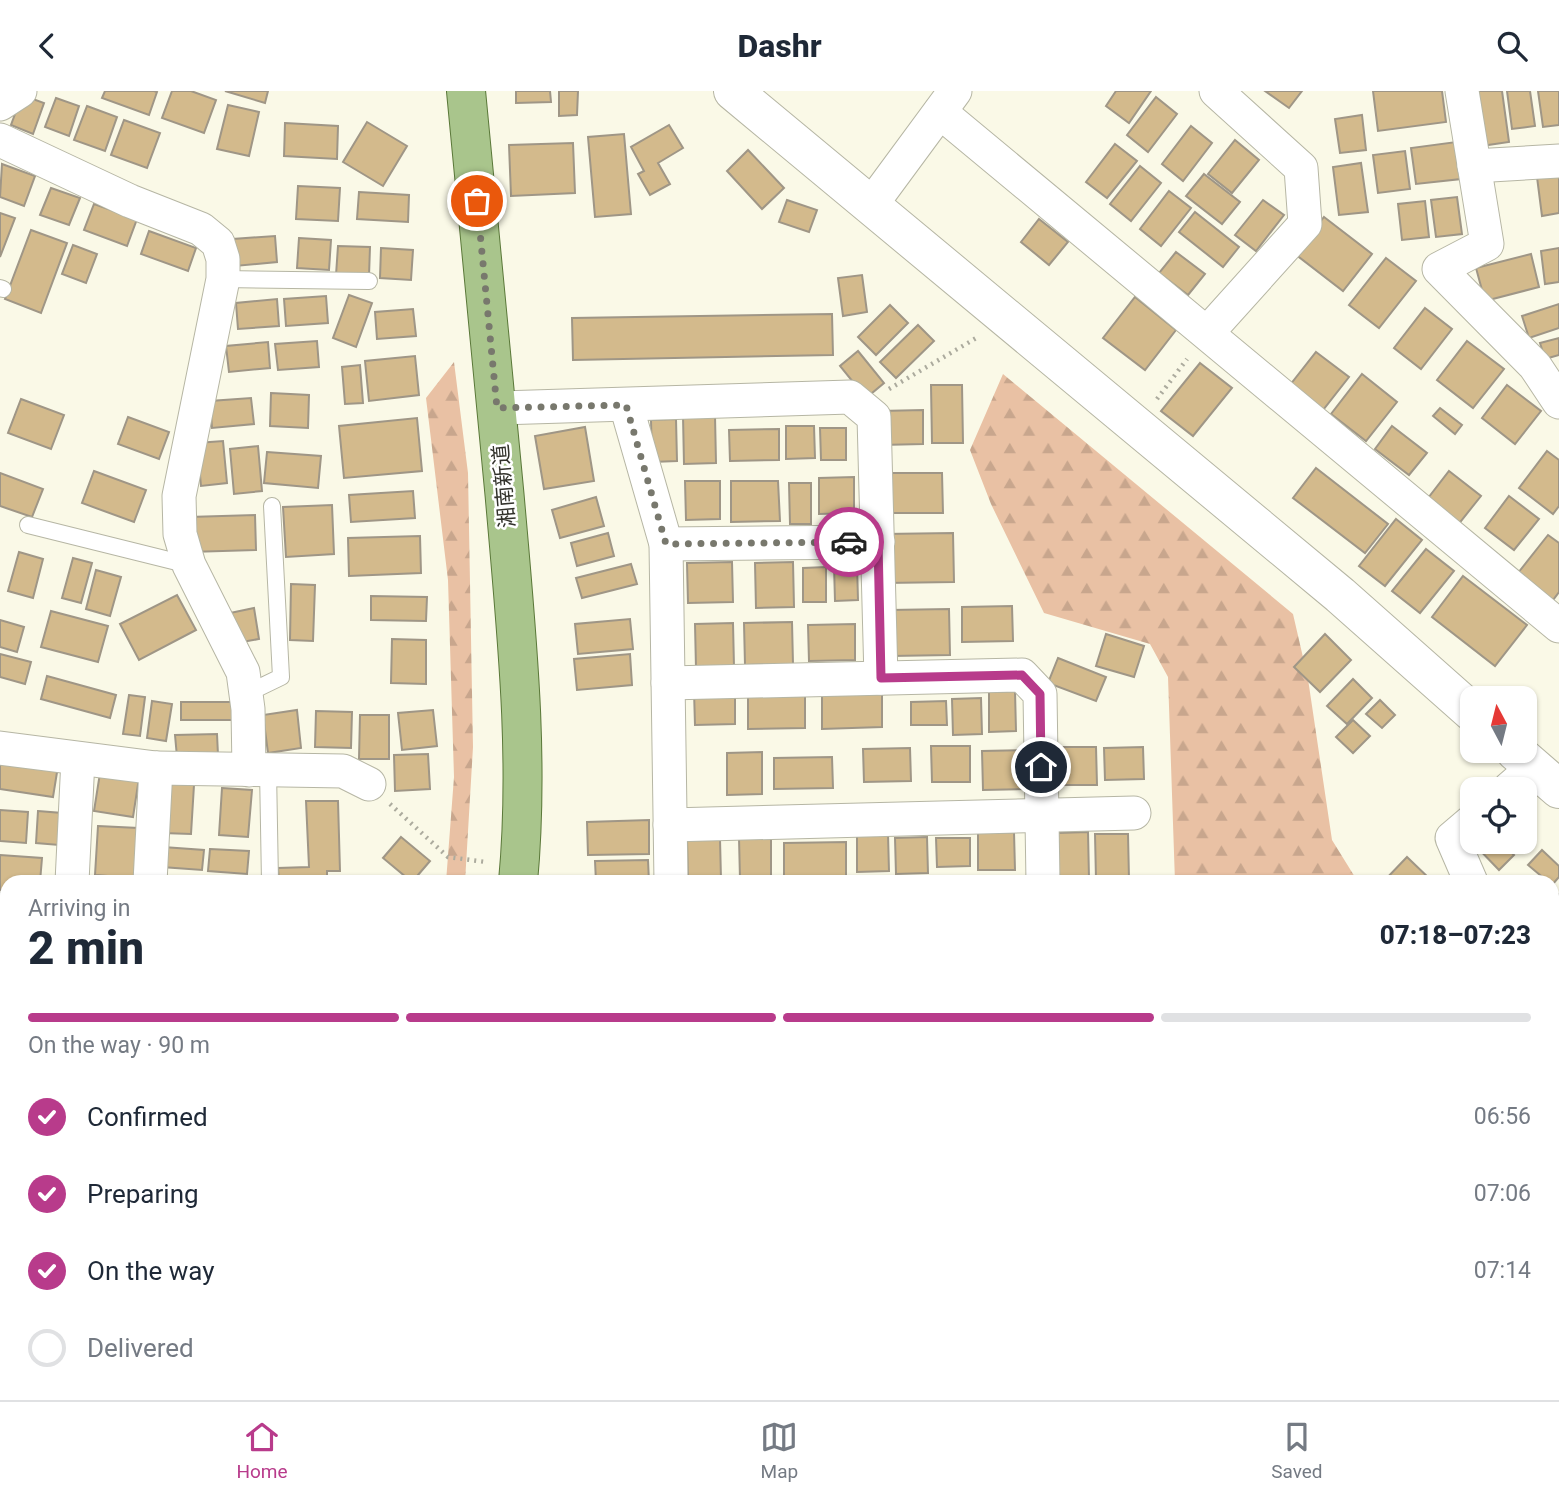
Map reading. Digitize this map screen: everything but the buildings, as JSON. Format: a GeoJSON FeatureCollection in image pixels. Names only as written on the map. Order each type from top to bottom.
{"type":"FeatureCollection","features":[{"type":"Feature","properties":{"kind":"main road","name":"湘南新道"},"geometry":{"type":"LineString","coordinates":[[466,91],[497,408],[523,743],[519,875]]}},
{"type":"Feature","properties":{"kind":"street"},"geometry":{"type":"LineString","coordinates":[[0,104],[20,91]]}},
{"type":"Feature","properties":{"kind":"street"},"geometry":{"type":"LineString","coordinates":[[733,91],[1340,595],[1460,701]]}},
{"type":"Feature","properties":{"kind":"street"},"geometry":{"type":"LineString","coordinates":[[1207,333],[1305,224],[1301,168],[1216,91]]}},
{"type":"Feature","properties":{"kind":"street"},"geometry":{"type":"LineString","coordinates":[[1462,91],[1487,244],[1440,269],[1535,366],[1559,402]]}},
{"type":"Feature","properties":{"kind":"street"},"geometry":{"type":"LineString","coordinates":[[871,205],[947,102],[1207,333],[1559,625]]}},
{"type":"Feature","properties":{"kind":"street"},"geometry":{"type":"LineString","coordinates":[[0,139],[130,201],[201,229],[218,243],[223,259],[223,279],[179,496],[180,534],[189,565],[243,672],[258,770]]}},
{"type":"Feature","properties":{"kind":"street"},"geometry":{"type":"LineString","coordinates":[[1474,166],[1559,160]]}},
{"type":"Feature","properties":{"kind":"street"},"geometry":{"type":"LineString","coordinates":[[497,408],[850,397],[874,417],[881,678]]}},
{"type":"Feature","properties":{"kind":"street"},"geometry":{"type":"LineString","coordinates":[[626,405],[666,544],[671,875]]}},
{"type":"Feature","properties":{"kind":"street"},"geometry":{"type":"LineString","coordinates":[[666,544],[878,542]]}},
{"type":"Feature","properties":{"kind":"street"},"geometry":{"type":"LineString","coordinates":[[668,683],[1022,675],[1040,694],[1043,875]]}},
{"type":"Feature","properties":{"kind":"street"},"geometry":{"type":"LineString","coordinates":[[0,748],[156,768],[343,771],[369,784]]}},
{"type":"Feature","properties":{"kind":"street"},"geometry":{"type":"LineString","coordinates":[[72,875],[78,759]]}},
{"type":"Feature","properties":{"kind":"street"},"geometry":{"type":"LineString","coordinates":[[150,875],[156,768]]}},
{"type":"Feature","properties":{"kind":"street"},"geometry":{"type":"LineString","coordinates":[[670,825],[1135,813]]}},
{"type":"Feature","properties":{"kind":"street"},"geometry":{"type":"LineString","coordinates":[[1460,831],[1452,838],[1468,875]]}},
{"type":"Feature","properties":{"kind":"lane"},"geometry":{"type":"LineString","coordinates":[[223,279],[369,281]]}},
{"type":"Feature","properties":{"kind":"lane"},"geometry":{"type":"LineString","coordinates":[[246,694],[281,677],[272,506]]}},
{"type":"Feature","properties":{"kind":"lane"},"geometry":{"type":"LineString","coordinates":[[28,525],[189,565]]}},
{"type":"Feature","properties":{"kind":"lane"},"geometry":{"type":"LineString","coordinates":[[258,770],[269,875]]}},
{"type":"Feature","properties":{"kind":"path"},"geometry":{"type":"LineString","coordinates":[[862,408],[905,379],[1007,321]]}},
{"type":"Feature","properties":{"kind":"path"},"geometry":{"type":"LineString","coordinates":[[1137,425],[1207,333]]}},
{"type":"Feature","properties":{"kind":"path"},"geometry":{"type":"LineString","coordinates":[[369,784],[449,857]]}},
{"type":"Feature","properties":{"kind":"green space"},"geometry":{"type":"Polygon","coordinates":[[[454,362],[468,473],[473,747],[465,875],[447,875],[454,777],[448,580],[426,398],[454,362]]]}},
{"type":"Feature","properties":{"kind":"green space"},"geometry":{"type":"Polygon","coordinates":[[[1003,374],[1293,614],[1308,679],[1332,840],[1354,875],[1175,875],[1168,677],[1150,644],[1044,613],[991,504],[970,450],[1003,374]]]}},
{"type":"Feature","properties":{"kind":"way so far"},"geometry":{"type":"LineString","coordinates":[[477,201],[497,408],[626,405],[666,544],[849,542]]}},
{"type":"Feature","properties":{"kind":"route"},"geometry":{"type":"LineString","coordinates":[[849,542],[878,542],[881,678],[1022,675],[1040,694],[1041,767]]}}]}
